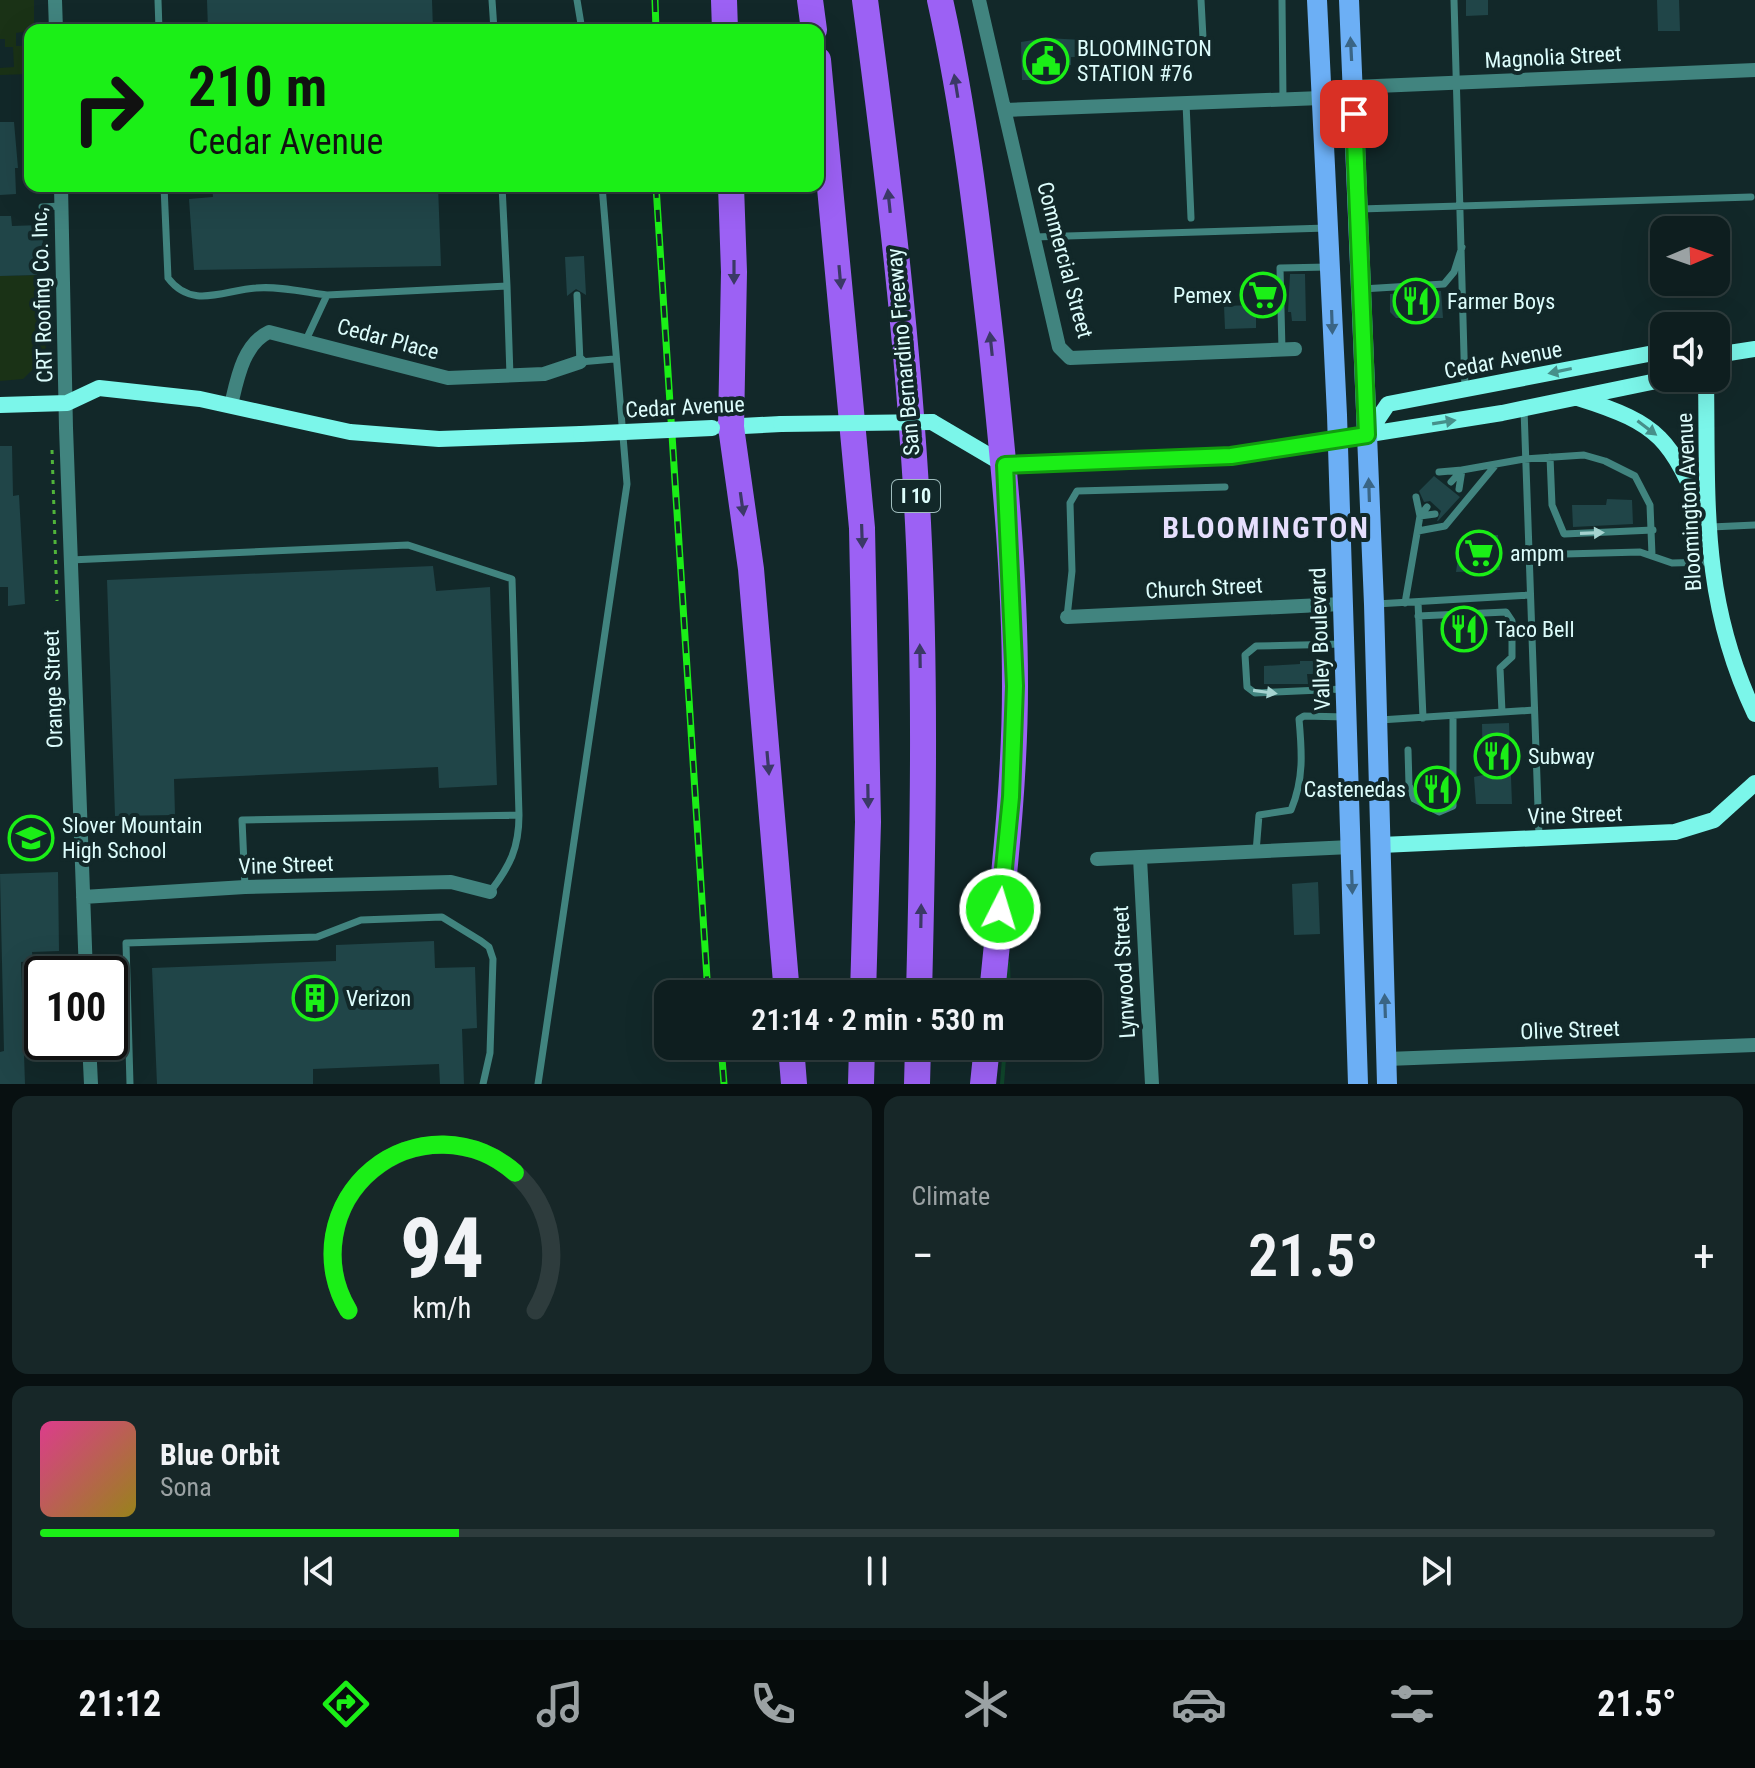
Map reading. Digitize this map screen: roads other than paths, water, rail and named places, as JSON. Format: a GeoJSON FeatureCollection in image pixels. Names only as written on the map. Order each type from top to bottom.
{"type":"FeatureCollection","features":[{"type":"Feature","properties":{"kind":"highway"},"geometry":{"type":"LineString","coordinates":[[724,0],[725,24]]}},
{"type":"Feature","properties":{"kind":"highway"},"geometry":{"type":"LineString","coordinates":[[810,0],[813,24]]}},
{"type":"Feature","properties":{"kind":"highway","name":"San Bernardino Freeway"},"geometry":{"type":"LineString","coordinates":[[865,0],[899,301],[918,523],[922,844],[919,980]]}},
{"type":"Feature","properties":{"kind":"highway"},"geometry":{"type":"LineString","coordinates":[[940,0],[978,224],[1005,465],[1012,566],[1014,718],[1011,797],[993,980]]}},
{"type":"Feature","properties":{"kind":"highway","name":"I 10"},"geometry":{"type":"LineString","coordinates":[[824,124],[862,528],[868,822],[863,980]]}},
{"type":"Feature","properties":{"kind":"highway"},"geometry":{"type":"LineString","coordinates":[[731,192],[734,272],[722,427],[751,569],[786,980]]}},
{"type":"Feature","properties":{"kind":"highway"},"geometry":{"type":"LineString","coordinates":[[792,1060],[794,1084]]}},
{"type":"Feature","properties":{"kind":"highway"},"geometry":{"type":"LineString","coordinates":[[861,1084],[862,1060]]}},
{"type":"Feature","properties":{"kind":"highway"},"geometry":{"type":"LineString","coordinates":[[917,1084],[918,1060]]}},
{"type":"Feature","properties":{"kind":"highway"},"geometry":{"type":"LineString","coordinates":[[983,1084],[986,1060]]}},
{"type":"Feature","properties":{"kind":"main road","name":"Valley Boulevard"},"geometry":{"type":"LineString","coordinates":[[1317,0],[1329,228],[1358,1084]]}},
{"type":"Feature","properties":{"kind":"main road"},"geometry":{"type":"LineString","coordinates":[[1349,0],[1374,604],[1387,1084]]}},
{"type":"Feature","properties":{"kind":"main road"},"geometry":{"type":"LineString","coordinates":[[1730,353],[1755,349]]}},
{"type":"Feature","properties":{"kind":"main road","name":"Cedar Avenue"},"geometry":{"type":"LineString","coordinates":[[1367,435],[1388,404],[1650,354]]}},
{"type":"Feature","properties":{"kind":"main road"},"geometry":{"type":"LineString","coordinates":[[1005,465],[1231,456],[1524,409],[1650,382]]}},
{"type":"Feature","properties":{"kind":"main road","name":"Cedar Avenue"},"geometry":{"type":"LineString","coordinates":[[0,405],[67,403],[99,388],[231,405],[350,432],[439,439],[781,424],[932,422],[1005,465]]}},
{"type":"Feature","properties":{"kind":"main road","name":"Bloomington Avenue"},"geometry":{"type":"LineString","coordinates":[[1706,392],[1710,562],[1719,619],[1730,656],[1755,714]]}},
{"type":"Feature","properties":{"kind":"main road"},"geometry":{"type":"LineString","coordinates":[[1576,397],[1620,411],[1662,440],[1675,454],[1709,528]]}},
{"type":"Feature","properties":{"kind":"main road","name":"Vine Street"},"geometry":{"type":"LineString","coordinates":[[1381,845],[1686,830],[1714,820],[1755,783]]}},
{"type":"Feature","properties":{"kind":"street"},"geometry":{"type":"LineString","coordinates":[[55,0],[56,24]]}},
{"type":"Feature","properties":{"kind":"street","name":"Commercial Street"},"geometry":{"type":"LineString","coordinates":[[979,0],[1059,347],[1070,358],[1288,350]]}},
{"type":"Feature","properties":{"kind":"street","name":"Magnolia Street"},"geometry":{"type":"LineString","coordinates":[[1353,87],[1755,70]]}},
{"type":"Feature","properties":{"kind":"street"},"geometry":{"type":"LineString","coordinates":[[1005,110],[1321,98]]}},
{"type":"Feature","properties":{"kind":"street","name":"CRT Roofing Co. Inc,"},"geometry":{"type":"LineString","coordinates":[[61,192],[67,403]]}},
{"type":"Feature","properties":{"kind":"street","name":"Cedar Place"},"geometry":{"type":"LineString","coordinates":[[231,405],[239,369],[262,335],[279,332],[448,378],[544,374],[580,362]]}},
{"type":"Feature","properties":{"kind":"street","name":"Orange Street"},"geometry":{"type":"LineString","coordinates":[[67,403],[85,956]]}},
{"type":"Feature","properties":{"kind":"street","name":"Church Street"},"geometry":{"type":"LineString","coordinates":[[1067,617],[1342,604]]}},
{"type":"Feature","properties":{"kind":"street"},"geometry":{"type":"LineString","coordinates":[[1097,859],[1351,847]]}},
{"type":"Feature","properties":{"kind":"street","name":"Lynwood Street"},"geometry":{"type":"LineString","coordinates":[[1140,858],[1152,1084]]}},
{"type":"Feature","properties":{"kind":"street","name":"Vine Street"},"geometry":{"type":"LineString","coordinates":[[83,897],[245,887],[451,882],[490,892]]}},
{"type":"Feature","properties":{"kind":"street","name":"Olive Street"},"geometry":{"type":"LineString","coordinates":[[1387,1059],[1755,1045]]}},
{"type":"Feature","properties":{"kind":"street"},"geometry":{"type":"LineString","coordinates":[[90,1060],[91,1084]]}},
{"type":"Feature","properties":{"kind":"lane"},"geometry":{"type":"LineString","coordinates":[[158,0],[159,24]]}},
{"type":"Feature","properties":{"kind":"lane"},"geometry":{"type":"LineString","coordinates":[[492,0],[494,24]]}},
{"type":"Feature","properties":{"kind":"lane"},"geometry":{"type":"LineString","coordinates":[[577,0],[581,24]]}},
{"type":"Feature","properties":{"kind":"lane"},"geometry":{"type":"LineString","coordinates":[[1201,0],[1203,38]]}},
{"type":"Feature","properties":{"kind":"lane"},"geometry":{"type":"LineString","coordinates":[[1282,0],[1283,99]]}},
{"type":"Feature","properties":{"kind":"lane"},"geometry":{"type":"LineString","coordinates":[[1454,0],[1465,391]]}},
{"type":"Feature","properties":{"kind":"lane"},"geometry":{"type":"LineString","coordinates":[[1186,103],[1191,218]]}},
{"type":"Feature","properties":{"kind":"lane"},"geometry":{"type":"LineString","coordinates":[[164,192],[168,278],[177,290],[189,297],[223,295],[255,287],[327,295],[507,286]]}},
{"type":"Feature","properties":{"kind":"lane"},"geometry":{"type":"LineString","coordinates":[[502,192],[510,376]]}},
{"type":"Feature","properties":{"kind":"lane"},"geometry":{"type":"LineString","coordinates":[[538,1084],[627,484],[614,359],[602,192]]}},
{"type":"Feature","properties":{"kind":"lane"},"geometry":{"type":"LineString","coordinates":[[1358,209],[1751,197]]}},
{"type":"Feature","properties":{"kind":"lane"},"geometry":{"type":"LineString","coordinates":[[42,207],[61,206]]}},
{"type":"Feature","properties":{"kind":"lane"},"geometry":{"type":"LineString","coordinates":[[1034,237],[1329,228]]}},
{"type":"Feature","properties":{"kind":"lane"},"geometry":{"type":"LineString","coordinates":[[1361,289],[1444,284],[1454,272],[1456,256],[1463,245]]}},
{"type":"Feature","properties":{"kind":"lane"},"geometry":{"type":"LineString","coordinates":[[1288,350],[1280,268],[1330,267]]}},
{"type":"Feature","properties":{"kind":"lane"},"geometry":{"type":"LineString","coordinates":[[306,340],[327,295]]}},
{"type":"Feature","properties":{"kind":"lane"},"geometry":{"type":"LineString","coordinates":[[577,295],[580,362],[614,359]]}},
{"type":"Feature","properties":{"kind":"lane"},"geometry":{"type":"LineString","coordinates":[[1524,409],[1539,838]]}},
{"type":"Feature","properties":{"kind":"lane"},"geometry":{"type":"LineString","coordinates":[[1439,472],[1494,467],[1524,459],[1584,455],[1635,476],[1650,505],[1652,555]]}},
{"type":"Feature","properties":{"kind":"lane"},"geometry":{"type":"LineString","coordinates":[[1550,457],[1552,505],[1564,534],[1653,530]]}},
{"type":"Feature","properties":{"kind":"lane"},"geometry":{"type":"LineString","coordinates":[[1418,531],[1445,526],[1494,467]]}},
{"type":"Feature","properties":{"kind":"lane"},"geometry":{"type":"LineString","coordinates":[[1451,482],[1462,470]]}},
{"type":"Feature","properties":{"kind":"lane"},"geometry":{"type":"LineString","coordinates":[[1459,489],[1462,470]]}},
{"type":"Feature","properties":{"kind":"lane"},"geometry":{"type":"LineString","coordinates":[[1067,617],[1072,571],[1070,503],[1077,491],[1225,487]]}},
{"type":"Feature","properties":{"kind":"lane"},"geometry":{"type":"LineString","coordinates":[[1405,603],[1420,516],[1416,497]]}},
{"type":"Feature","properties":{"kind":"lane"},"geometry":{"type":"LineString","coordinates":[[1420,516],[1427,507]]}},
{"type":"Feature","properties":{"kind":"lane"},"geometry":{"type":"LineString","coordinates":[[1420,516],[1435,514]]}},
{"type":"Feature","properties":{"kind":"lane"},"geometry":{"type":"LineString","coordinates":[[1709,528],[1755,525]]}},
{"type":"Feature","properties":{"kind":"lane"},"geometry":{"type":"LineString","coordinates":[[70,560],[408,545],[512,579],[519,843],[510,866],[490,892]]}},
{"type":"Feature","properties":{"kind":"lane"},"geometry":{"type":"LineString","coordinates":[[1527,555],[1640,552],[1672,563],[1710,562]]}},
{"type":"Feature","properties":{"kind":"lane"},"geometry":{"type":"LineString","coordinates":[[1374,604],[1529,595]]}},
{"type":"Feature","properties":{"kind":"lane"},"geometry":{"type":"LineString","coordinates":[[1418,602],[1423,718]]}},
{"type":"Feature","properties":{"kind":"lane"},"geometry":{"type":"LineString","coordinates":[[1418,616],[1506,612],[1512,621],[1512,657],[1500,668],[1502,712]]}},
{"type":"Feature","properties":{"kind":"lane"},"geometry":{"type":"LineString","coordinates":[[1344,644],[1256,646],[1245,655],[1247,687],[1255,693],[1345,689]]}},
{"type":"Feature","properties":{"kind":"lane"},"geometry":{"type":"LineString","coordinates":[[1377,721],[1534,710]]}},
{"type":"Feature","properties":{"kind":"lane"},"geometry":{"type":"LineString","coordinates":[[1256,852],[1259,815],[1291,810],[1297,797],[1303,771],[1299,719],[1304,716],[1346,717]]}},
{"type":"Feature","properties":{"kind":"lane"},"geometry":{"type":"LineString","coordinates":[[1408,750],[1409,785],[1414,799],[1439,812],[1453,806],[1453,716]]}},
{"type":"Feature","properties":{"kind":"lane"},"geometry":{"type":"LineString","coordinates":[[245,887],[242,820],[519,815]]}},
{"type":"Feature","properties":{"kind":"lane"},"geometry":{"type":"LineString","coordinates":[[130,1084],[126,943],[317,937],[361,920],[442,917],[489,947],[493,959],[490,1053],[483,1084]]}},
{"type":"Feature","properties":{"kind":"waterway"},"geometry":{"type":"LineString","coordinates":[[1008,963],[1009,980]]}},
{"type":"Feature","properties":{"kind":"waterway"},"geometry":{"type":"LineString","coordinates":[[1002,1084],[1004,1060]]}},
{"type":"Feature","properties":{"kind":"railway"},"geometry":{"type":"LineString","coordinates":[[655,0],[656,24]]}},
{"type":"Feature","properties":{"kind":"railway"},"geometry":{"type":"LineString","coordinates":[[656,192],[707,980]]}},
{"type":"Feature","properties":{"kind":"railway"},"geometry":{"type":"LineString","coordinates":[[722,1060],[724,1084]]}},
{"type":"Feature","properties":{"kind":"place","name":"BLOOMINGTON STATION #76"},"geometry":{"type":"Point","coordinates":[1046,61]}},
{"type":"Feature","properties":{"kind":"place","name":"Pemex"},"geometry":{"type":"Point","coordinates":[1263,295]}},
{"type":"Feature","properties":{"kind":"place","name":"Farmer Boys"},"geometry":{"type":"Point","coordinates":[1416,301]}},
{"type":"Feature","properties":{"kind":"place","name":"ampm"},"geometry":{"type":"Point","coordinates":[1479,553]}},
{"type":"Feature","properties":{"kind":"place","name":"Taco Bell"},"geometry":{"type":"Point","coordinates":[1464,629]}},
{"type":"Feature","properties":{"kind":"place","name":"Subway"},"geometry":{"type":"Point","coordinates":[1497,756]}},
{"type":"Feature","properties":{"kind":"place","name":"Castenedas"},"geometry":{"type":"Point","coordinates":[1437,789]}},
{"type":"Feature","properties":{"kind":"place","name":"Slover Mountain High School"},"geometry":{"type":"Point","coordinates":[31,838]}},
{"type":"Feature","properties":{"kind":"place","name":"Verizon"},"geometry":{"type":"Point","coordinates":[315,998]}},
{"type":"Feature","properties":{"kind":"district","name":"BLOOMINGTON"},"geometry":{"type":"Point","coordinates":[1266,527]}}]}
